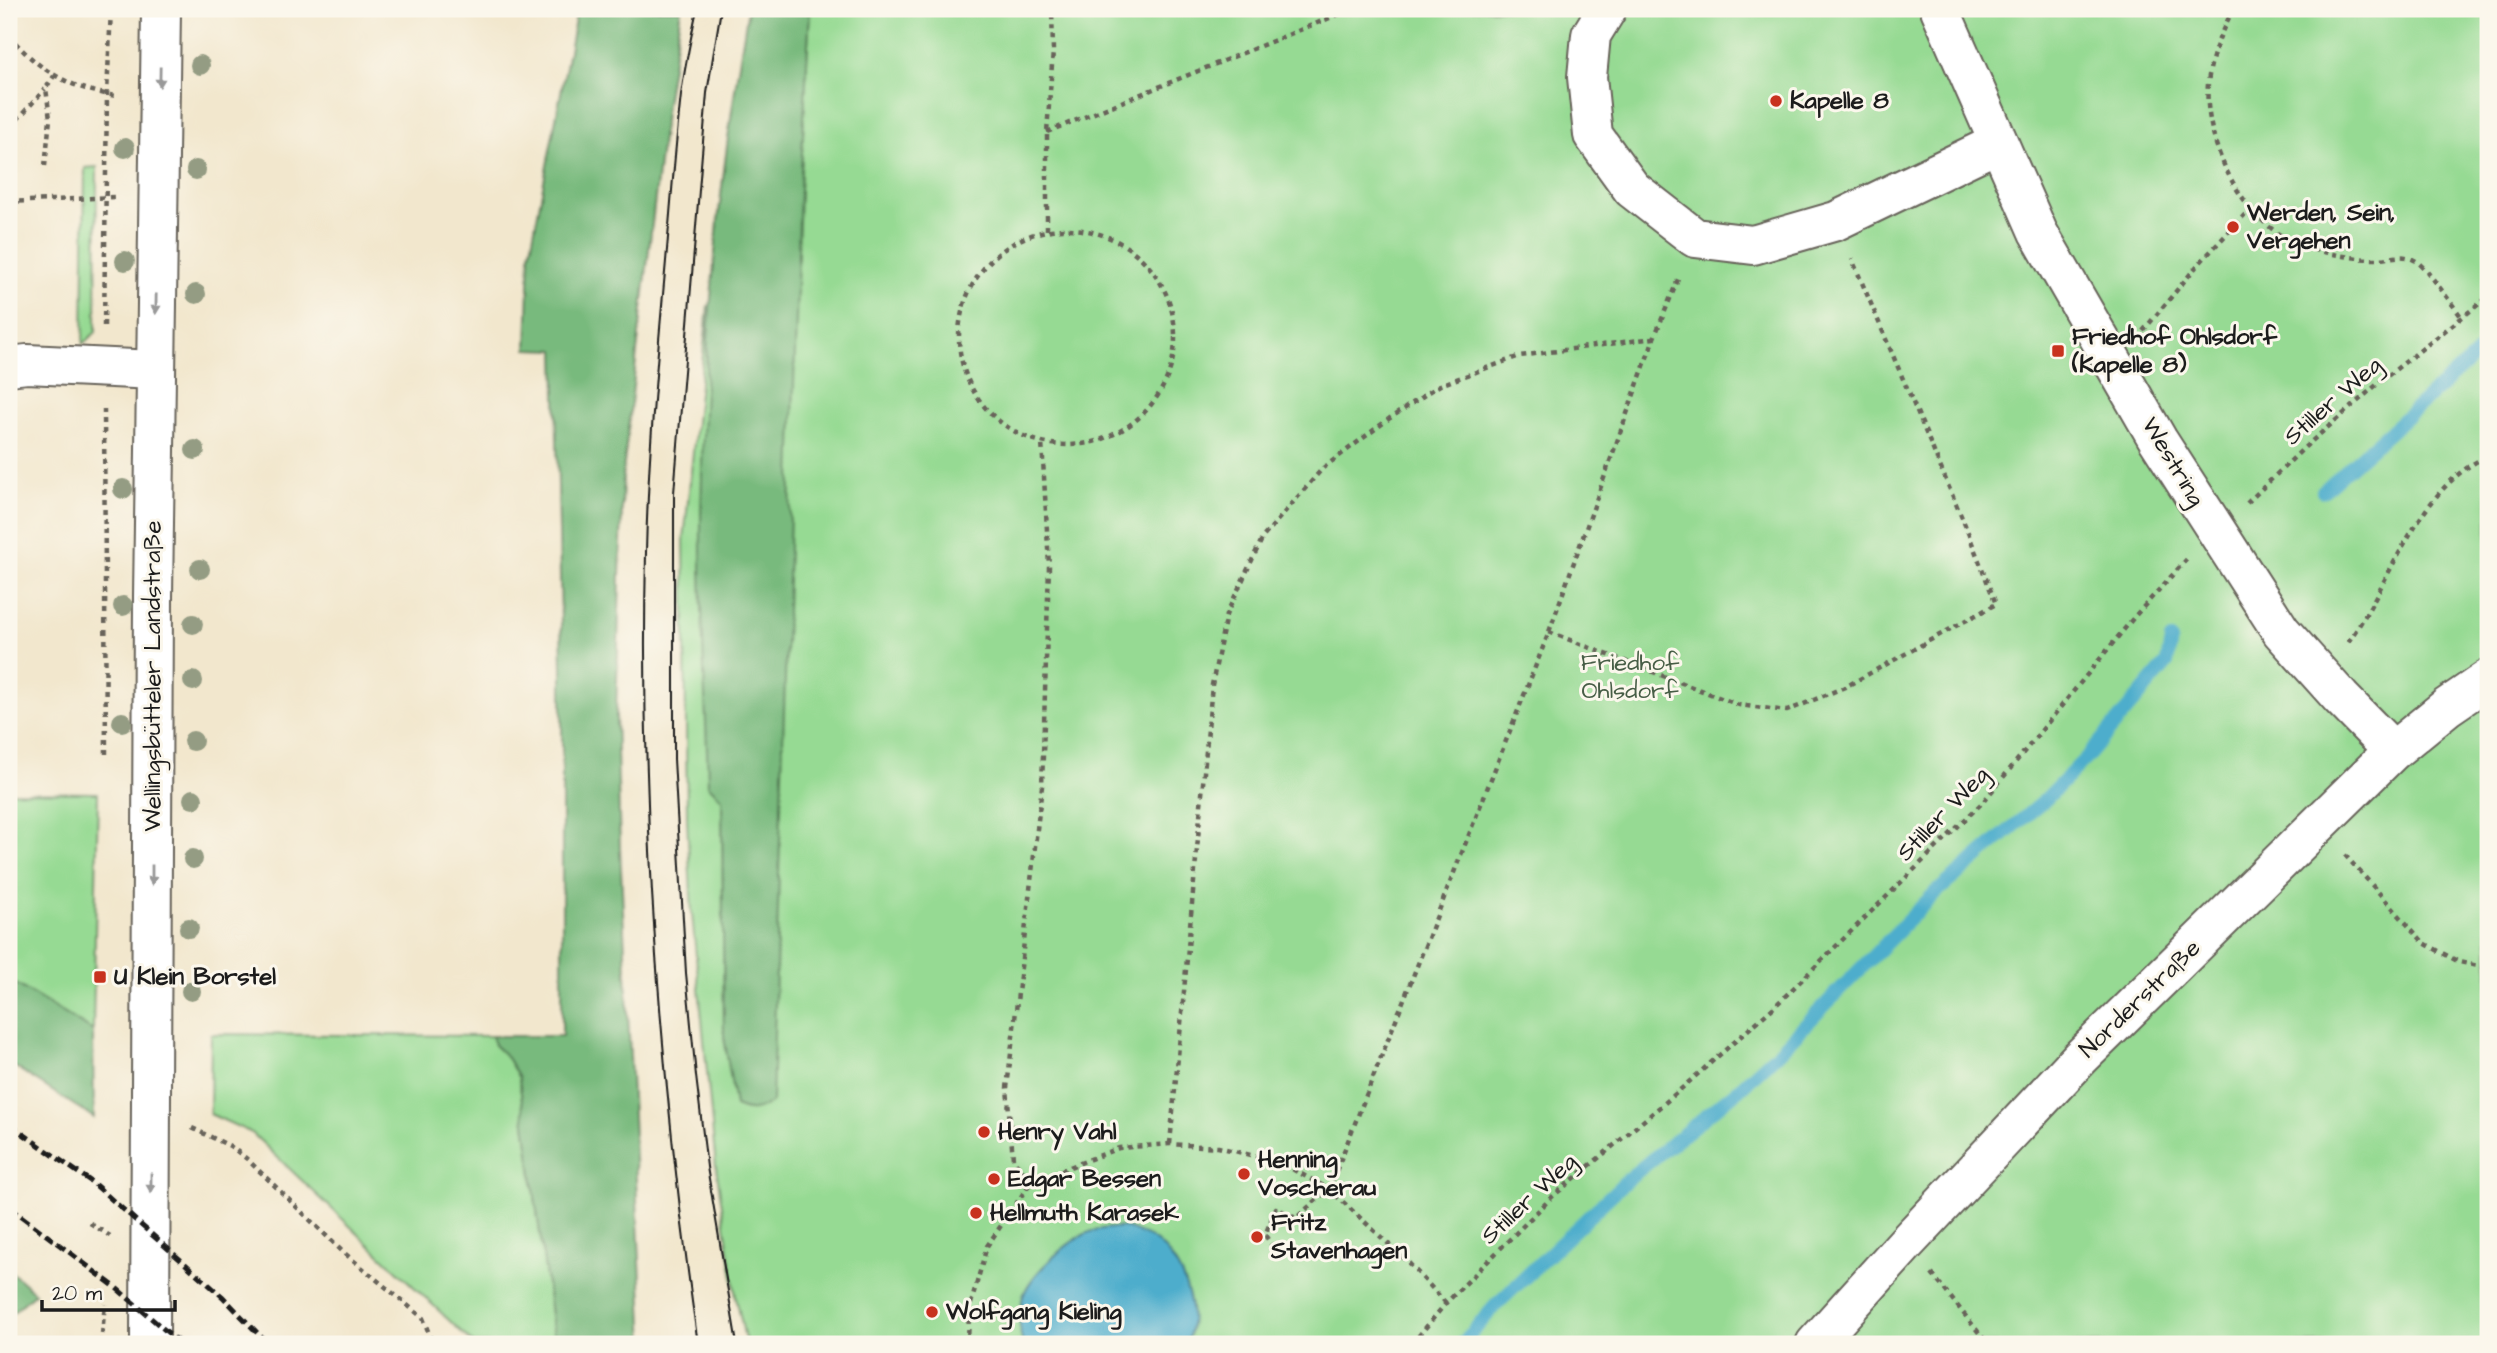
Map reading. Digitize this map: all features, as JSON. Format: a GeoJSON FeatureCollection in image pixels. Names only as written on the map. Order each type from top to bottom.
{"type":"FeatureCollection","features":[{"type":"Feature","properties":{"kind":"street","name":"Wellingsbütteler Landstraße"},"geometry":{"type":"LineString","coordinates":[[150,1344],[155,370],[161,9]]}},
{"type":"Feature","properties":{"kind":"street"},"geometry":{"type":"LineString","coordinates":[[1607,9],[1591,36],[1587,77],[1593,135],[1632,189],[1695,237],[1753,246],[1836,221],[1998,143]]}},
{"type":"Feature","properties":{"kind":"street","name":"Westring"},"geometry":{"type":"LineString","coordinates":[[1940,9],[2038,232],[2214,530],[2281,631],[2393,751]]}},
{"type":"Feature","properties":{"kind":"street"},"geometry":{"type":"LineString","coordinates":[[9,366],[155,370]]}},
{"type":"Feature","properties":{"kind":"street","name":"Norderstraße"},"geometry":{"type":"LineString","coordinates":[[1815,1344],[1906,1242],[2080,1058],[2393,751],[2447,707],[2488,679]]}},
{"type":"Feature","properties":{"kind":"path"},"geometry":{"type":"LineString","coordinates":[[107,764],[103,367],[107,94],[111,9]]}},
{"type":"Feature","properties":{"kind":"path"},"geometry":{"type":"LineString","coordinates":[[1048,230],[1046,131],[1053,51],[1052,9]]}},
{"type":"Feature","properties":{"kind":"path"},"geometry":{"type":"LineString","coordinates":[[1046,131],[1352,9]]}},
{"type":"Feature","properties":{"kind":"path"},"geometry":{"type":"LineString","coordinates":[[2234,9],[2221,33],[2212,59],[2208,106],[2219,158],[2232,183],[2262,220],[2308,248],[2381,259],[2394,256],[2417,261],[2463,319]]}},
{"type":"Feature","properties":{"kind":"path"},"geometry":{"type":"LineString","coordinates":[[9,36],[32,60],[54,76],[85,90],[159,102]]}},
{"type":"Feature","properties":{"kind":"path"},"geometry":{"type":"LineString","coordinates":[[17,120],[54,76]]}},
{"type":"Feature","properties":{"kind":"path"},"geometry":{"type":"LineString","coordinates":[[45,166],[50,119],[46,88]]}},
{"type":"Feature","properties":{"kind":"path"},"geometry":{"type":"LineString","coordinates":[[9,202],[158,196]]}},
{"type":"Feature","properties":{"kind":"path"},"geometry":{"type":"LineString","coordinates":[[2114,363],[2196,267],[2251,208]]}},
{"type":"Feature","properties":{"kind":"path"},"geometry":{"type":"LineString","coordinates":[[1549,632],[1739,705],[1787,710],[1845,687],[1996,604],[1955,500],[1836,221]]}},
{"type":"Feature","properties":{"kind":"path"},"geometry":{"type":"LineString","coordinates":[[1078,228],[1108,236],[1138,254],[1160,280],[1173,312],[1175,347],[1167,381],[1148,410],[1121,432],[1088,444],[1053,446],[1020,436],[995,419],[975,396],[962,368],[958,338],[962,308],[974,280],[993,257],[1018,239],[1048,230],[1078,228]]}},
{"type":"Feature","properties":{"kind":"path"},"geometry":{"type":"LineString","coordinates":[[1279,1256],[1265,1235],[1276,1208],[1296,1217],[1329,1189],[1549,632],[1654,338],[1695,237]]}},
{"type":"Feature","properties":{"kind":"path","name":"Stiller Weg"},"geometry":{"type":"LineString","coordinates":[[1412,1344],[1446,1303],[1552,1197],[1774,1007],[1983,802],[2136,616],[2214,530],[2381,381],[2488,297]]}},
{"type":"Feature","properties":{"kind":"path"},"geometry":{"type":"LineString","coordinates":[[1170,1144],[1212,685],[1226,615],[1263,537],[1323,468],[1440,385],[1520,356],[1654,338]]}},
{"type":"Feature","properties":{"kind":"path"},"geometry":{"type":"LineString","coordinates":[[1031,1182],[1013,1159],[1007,1088],[1042,786],[1049,566],[1042,442]]}},
{"type":"Feature","properties":{"kind":"path"},"geometry":{"type":"LineString","coordinates":[[2323,678],[2365,619],[2413,530],[2448,483],[2478,460],[2488,456]]}},
{"type":"Feature","properties":{"kind":"path"},"geometry":{"type":"LineString","coordinates":[[2318,825],[2424,943],[2459,962],[2488,968]]}},
{"type":"Feature","properties":{"kind":"path"},"geometry":{"type":"LineString","coordinates":[[209,1135],[247,1158],[342,1251],[423,1318],[433,1344]]}},
{"type":"Feature","properties":{"kind":"path"},"geometry":{"type":"LineString","coordinates":[[968,1344],[969,1311],[987,1246],[1031,1182],[1119,1147],[1170,1144],[1218,1147],[1279,1162],[1329,1189],[1406,1260],[1446,1303]]}},
{"type":"Feature","properties":{"kind":"path"},"geometry":{"type":"LineString","coordinates":[[90,1223],[111,1237]]}},
{"type":"Feature","properties":{"kind":"path"},"geometry":{"type":"LineString","coordinates":[[110,1223],[110,1249]]}},
{"type":"Feature","properties":{"kind":"path"},"geometry":{"type":"LineString","coordinates":[[1906,1242],[1988,1344]]}},
{"type":"Feature","properties":{"kind":"path"},"geometry":{"type":"LineString","coordinates":[[101,1344],[106,1296]]}},
{"type":"Feature","properties":{"kind":"green space"},"geometry":{"type":"Polygon","coordinates":[[[577,9],[681,9],[666,104],[623,472],[616,716],[644,1344],[555,1344],[519,1078],[506,1056],[494,1045],[492,1036],[562,1036],[562,668],[555,350],[527,349],[530,254],[577,9]]]}},
{"type":"Feature","properties":{"kind":"green space"},"geometry":{"type":"Polygon","coordinates":[[[748,9],[810,9],[800,189],[772,1102],[758,1109],[745,1110],[735,1106],[724,1036],[722,799],[708,785],[701,558],[708,331],[720,201],[748,9]]]}},
{"type":"Feature","properties":{"kind":"green space","name":"Friedhof Ohlsdorf"},"geometry":{"type":"Polygon","coordinates":[[[810,9],[2488,9],[2488,1344],[746,1344],[716,1167],[692,914],[687,820],[684,540],[708,305],[701,526],[722,799],[724,1036],[735,1105],[800,189],[810,9]]]}},
{"type":"Feature","properties":{"kind":"green space"},"geometry":{"type":"Polygon","coordinates":[[[97,167],[96,332],[83,344],[85,168],[97,167]]]}},
{"type":"Feature","properties":{"kind":"green space"},"geometry":{"type":"Polygon","coordinates":[[[9,792],[98,793],[93,1031],[9,980],[9,792]]]}},
{"type":"Feature","properties":{"kind":"green space"},"geometry":{"type":"Polygon","coordinates":[[[9,980],[93,1031],[94,1118],[9,1063],[9,980]]]}},
{"type":"Feature","properties":{"kind":"green space"},"geometry":{"type":"Polygon","coordinates":[[[211,1034],[492,1036],[494,1045],[506,1056],[519,1078],[555,1344],[474,1344],[252,1133],[210,1114],[211,1034]]]}},
{"type":"Feature","properties":{"kind":"green space"},"geometry":{"type":"Polygon","coordinates":[[[9,1270],[35,1293],[9,1316],[9,1270]]]}},
{"type":"Feature","properties":{"kind":"water"},"geometry":{"type":"Polygon","coordinates":[[[1124,1227],[1154,1240],[1164,1249],[1181,1274],[1190,1303],[1191,1317],[1186,1344],[1023,1344],[1020,1322],[1022,1300],[1041,1269],[1063,1248],[1086,1234],[1099,1229],[1124,1227]]]}},
{"type":"Feature","properties":{"kind":"waterway"},"geometry":{"type":"LineString","coordinates":[[2323,491],[2488,344]]}},
{"type":"Feature","properties":{"kind":"waterway"},"geometry":{"type":"LineString","coordinates":[[1462,1344],[1495,1306],[1628,1179],[1738,1090],[1777,1054],[1933,895],[2046,799],[2089,755],[2167,663],[2171,640]]}},
{"type":"Feature","properties":{"kind":"tram line"},"geometry":{"type":"LineString","coordinates":[[697,9],[681,95],[655,383],[647,518],[645,651],[650,850],[663,1048],[698,1344]]}},
{"type":"Feature","properties":{"kind":"tram line"},"geometry":{"type":"LineString","coordinates":[[721,9],[707,93],[674,493],[674,759],[686,973],[696,1076],[707,1167],[737,1344]]}},
{"type":"Feature","properties":{"kind":"railway"},"geometry":{"type":"LineString","coordinates":[[9,1124],[93,1183],[223,1297],[268,1344]]}},
{"type":"Feature","properties":{"kind":"railway"},"geometry":{"type":"LineString","coordinates":[[9,1207],[114,1286],[181,1344]]}},
{"type":"Feature","properties":{"kind":"place","name":"Kapelle 8"},"geometry":{"type":"Point","coordinates":[1776,101]}},
{"type":"Feature","properties":{"kind":"place","name":"Werden, Sein, Vergehen"},"geometry":{"type":"Point","coordinates":[2233,227]}},
{"type":"Feature","properties":{"kind":"place","name":"Friedhof Ohlsdorf (Kapelle 8)"},"geometry":{"type":"Point","coordinates":[2058,351]}},
{"type":"Feature","properties":{"kind":"place","name":"U Klein Borstel"},"geometry":{"type":"Point","coordinates":[100,977]}},
{"type":"Feature","properties":{"kind":"place","name":"Henry Vahl"},"geometry":{"type":"Point","coordinates":[984,1132]}},
{"type":"Feature","properties":{"kind":"place","name":"Henning Voscherau"},"geometry":{"type":"Point","coordinates":[1244,1174]}},
{"type":"Feature","properties":{"kind":"place","name":"Edgar Bessen"},"geometry":{"type":"Point","coordinates":[994,1179]}},
{"type":"Feature","properties":{"kind":"place","name":"Hellmuth Karasek"},"geometry":{"type":"Point","coordinates":[976,1213]}},
{"type":"Feature","properties":{"kind":"place","name":"Fritz Stavenhagen"},"geometry":{"type":"Point","coordinates":[1257,1237]}},
{"type":"Feature","properties":{"kind":"place","name":"Wolfgang Kieling"},"geometry":{"type":"Point","coordinates":[932,1312]}}]}
